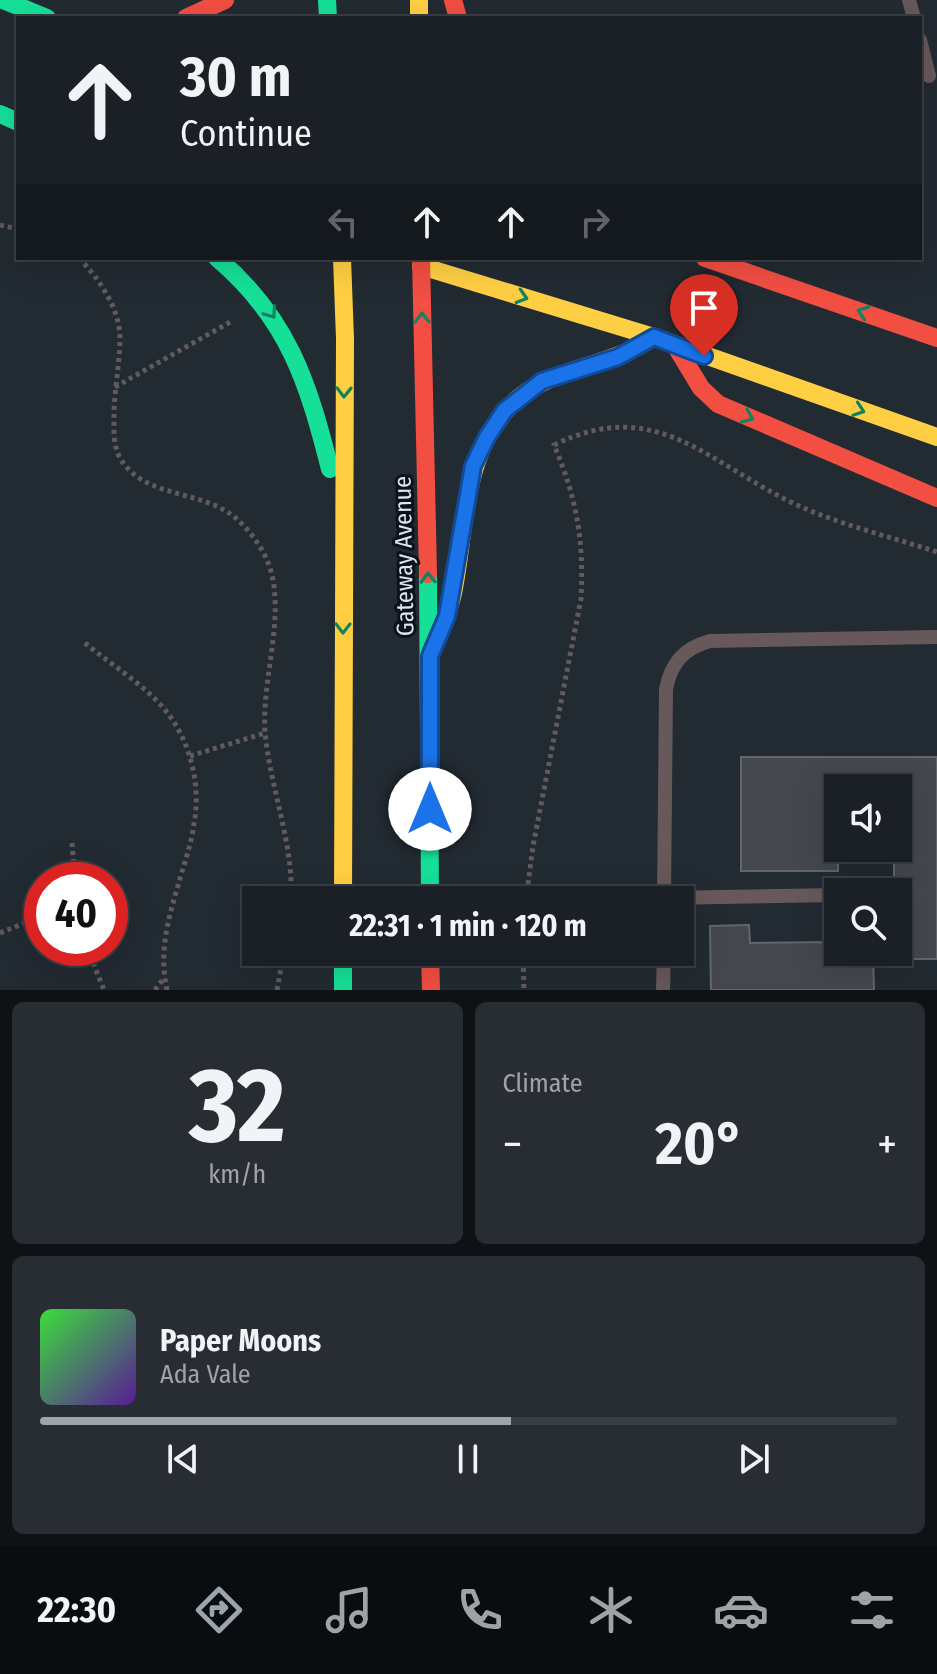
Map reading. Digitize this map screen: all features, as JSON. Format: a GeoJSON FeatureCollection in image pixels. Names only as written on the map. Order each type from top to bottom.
{"type":"FeatureCollection","features":[{"type":"Feature","properties":{"kind":"main road"},"geometry":{"type":"LineString","coordinates":[[3,0],[42,16]]}},
{"type":"Feature","properties":{"kind":"main road"},"geometry":{"type":"LineString","coordinates":[[190,16],[225,0]]}},
{"type":"Feature","properties":{"kind":"main road"},"geometry":{"type":"LineString","coordinates":[[219,260],[265,303],[293,351],[308,390],[343,522]]}},
{"type":"Feature","properties":{"kind":"main road"},"geometry":{"type":"LineString","coordinates":[[342,260],[345,339],[343,886]]}},
{"type":"Feature","properties":{"kind":"main road"},"geometry":{"type":"LineString","coordinates":[[712,260],[937,338]]}},
{"type":"Feature","properties":{"kind":"main road"},"geometry":{"type":"LineString","coordinates":[[421,262],[654,337],[937,437]]}},
{"type":"Feature","properties":{"kind":"main road","name":"Gateway Avenue"},"geometry":{"type":"LineString","coordinates":[[421,262],[430,656],[430,886]]}},
{"type":"Feature","properties":{"kind":"main road"},"geometry":{"type":"LineString","coordinates":[[430,656],[447,616],[452,594],[473,466],[505,410],[542,381],[618,357],[654,337]]}},
{"type":"Feature","properties":{"kind":"main road"},"geometry":{"type":"LineString","coordinates":[[675,345],[694,378],[718,404],[937,498]]}},
{"type":"Feature","properties":{"kind":"main road"},"geometry":{"type":"LineString","coordinates":[[343,966],[343,990]]}},
{"type":"Feature","properties":{"kind":"main road"},"geometry":{"type":"LineString","coordinates":[[430,966],[431,990]]}},
{"type":"Feature","properties":{"kind":"lane"},"geometry":{"type":"LineString","coordinates":[[922,48],[929,76]]}},
{"type":"Feature","properties":{"kind":"lane"},"geometry":{"type":"LineString","coordinates":[[664,886],[666,689],[669,675],[685,652],[710,641],[937,637]]}},
{"type":"Feature","properties":{"kind":"lane"},"geometry":{"type":"LineString","coordinates":[[694,898],[824,895]]}},
{"type":"Feature","properties":{"kind":"lane"},"geometry":{"type":"LineString","coordinates":[[663,990],[664,966]]}},
{"type":"Feature","properties":{"kind":"path"},"geometry":{"type":"LineString","coordinates":[[81,260],[95,274],[112,303],[120,336],[114,387],[113,437],[120,458],[135,475],[153,486],[192,496],[238,519],[255,539],[268,562],[274,585],[275,609],[264,704],[265,733],[291,886]]}},
{"type":"Feature","properties":{"kind":"path"},"geometry":{"type":"LineString","coordinates":[[114,387],[265,303]]}},
{"type":"Feature","properties":{"kind":"path"},"geometry":{"type":"LineString","coordinates":[[528,886],[581,599],[583,559],[579,520],[570,481],[554,445],[573,436],[619,427],[665,433],[687,441],[796,505],[937,552]]}},
{"type":"Feature","properties":{"kind":"path"},"geometry":{"type":"LineString","coordinates":[[85,643],[157,701],[182,736],[190,756],[197,802],[194,825],[165,931],[163,961],[167,990]]}},
{"type":"Feature","properties":{"kind":"path"},"geometry":{"type":"LineString","coordinates":[[190,756],[265,733]]}},
{"type":"Feature","properties":{"kind":"path"},"geometry":{"type":"LineString","coordinates":[[72,843],[74,862]]}},
{"type":"Feature","properties":{"kind":"path"},"geometry":{"type":"LineString","coordinates":[[0,933],[24,923]]}},
{"type":"Feature","properties":{"kind":"path"},"geometry":{"type":"LineString","coordinates":[[94,966],[104,990]]}},
{"type":"Feature","properties":{"kind":"path"},"geometry":{"type":"LineString","coordinates":[[277,990],[281,966]]}},
{"type":"Feature","properties":{"kind":"path"},"geometry":{"type":"LineString","coordinates":[[523,966],[524,990]]}},
{"type":"Feature","properties":{"kind":"path"},"geometry":{"type":"LineString","coordinates":[[155,990],[164,978]]}},
{"type":"Feature","properties":{"kind":"building"},"geometry":{"type":"Polygon","coordinates":[[[741,757],[937,757],[937,959],[912,959],[912,878],[894,878],[894,862],[912,862],[912,774],[824,774],[824,862],[838,862],[838,871],[741,871],[741,757]]]}},
{"type":"Feature","properties":{"kind":"building"},"geometry":{"type":"Polygon","coordinates":[[[749,925],[750,943],[824,942],[824,966],[873,966],[874,990],[711,990],[710,926],[749,925]]]}},
{"type":"Feature","properties":{"kind":"traffic: fast"},"geometry":{"type":"LineString","coordinates":[[3,0],[42,16]]}},
{"type":"Feature","properties":{"kind":"traffic: fast"},"geometry":{"type":"LineString","coordinates":[[327,0],[328,16]]}},
{"type":"Feature","properties":{"kind":"traffic: fast"},"geometry":{"type":"LineString","coordinates":[[0,114],[16,121]]}},
{"type":"Feature","properties":{"kind":"traffic: fast"},"geometry":{"type":"LineString","coordinates":[[219,260],[262,304],[292,353],[313,408],[330,469]]}},
{"type":"Feature","properties":{"kind":"traffic: fast"},"geometry":{"type":"LineString","coordinates":[[428,574],[430,886]]}},
{"type":"Feature","properties":{"kind":"traffic: fast"},"geometry":{"type":"LineString","coordinates":[[343,966],[343,990]]}},
{"type":"Feature","properties":{"kind":"traffic: slow"},"geometry":{"type":"LineString","coordinates":[[419,0],[419,16]]}},
{"type":"Feature","properties":{"kind":"traffic: slow"},"geometry":{"type":"LineString","coordinates":[[342,260],[345,339],[343,886]]}},
{"type":"Feature","properties":{"kind":"traffic: slow"},"geometry":{"type":"LineString","coordinates":[[421,266],[654,337],[937,437]]}},
{"type":"Feature","properties":{"kind":"traffic: slow"},"geometry":{"type":"LineString","coordinates":[[430,656],[453,593],[465,513],[477,461],[501,415],[536,386],[638,347],[654,337]]}},
{"type":"Feature","properties":{"kind":"traffic: jam"},"geometry":{"type":"LineString","coordinates":[[190,16],[225,0]]}},
{"type":"Feature","properties":{"kind":"traffic: jam"},"geometry":{"type":"LineString","coordinates":[[453,0],[457,16]]}},
{"type":"Feature","properties":{"kind":"traffic: jam"},"geometry":{"type":"LineString","coordinates":[[421,260],[428,574]]}},
{"type":"Feature","properties":{"kind":"traffic: jam"},"geometry":{"type":"LineString","coordinates":[[711,260],[937,338]]}},
{"type":"Feature","properties":{"kind":"traffic: jam"},"geometry":{"type":"LineString","coordinates":[[675,345],[701,388],[718,404],[937,498]]}},
{"type":"Feature","properties":{"kind":"traffic: jam"},"geometry":{"type":"LineString","coordinates":[[430,966],[431,990]]}},
{"type":"Feature","properties":{"kind":"route"},"geometry":{"type":"LineString","coordinates":[[430,809],[430,656],[447,616],[473,466],[487,437],[505,410],[542,381],[618,357],[654,337],[704,356]]}}]}
